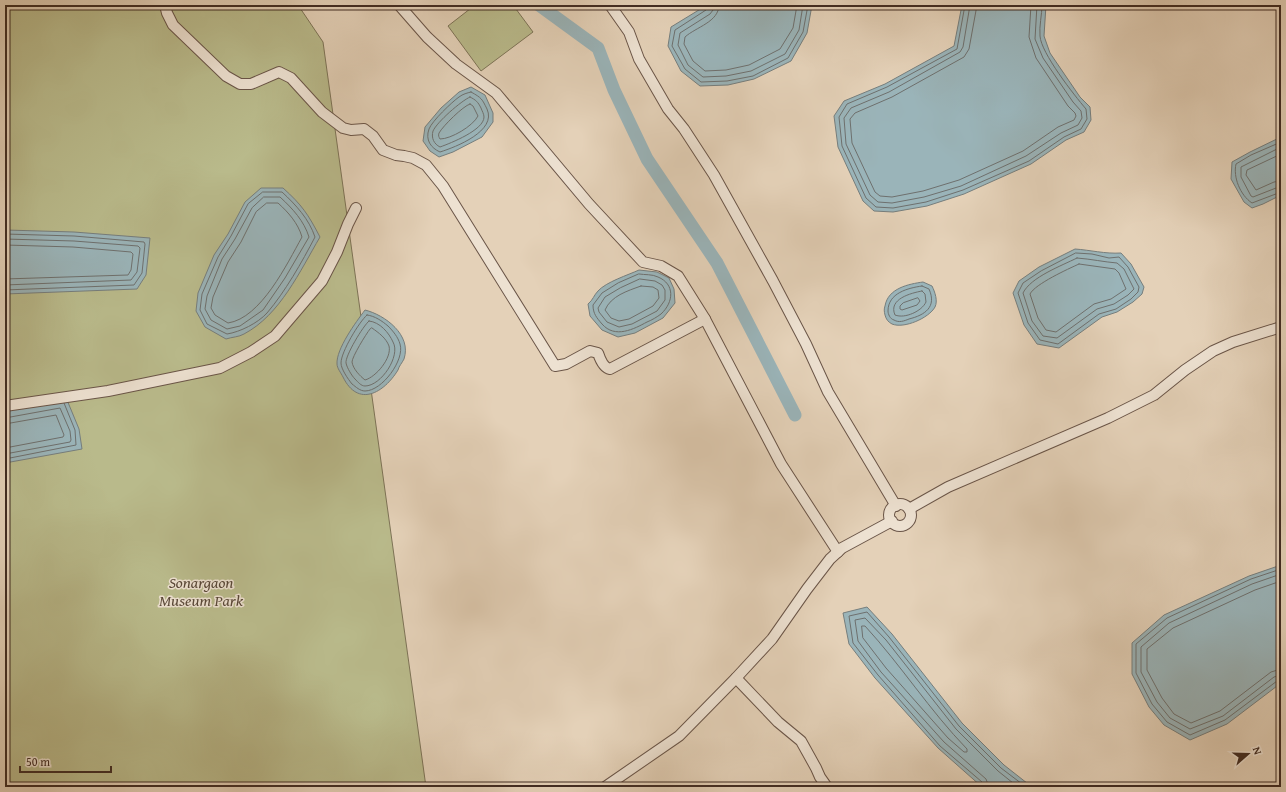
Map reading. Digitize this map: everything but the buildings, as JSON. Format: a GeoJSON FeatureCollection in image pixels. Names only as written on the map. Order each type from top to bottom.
{"type":"FeatureCollection","features":[{"type":"Feature","properties":{"kind":"street"},"geometry":{"type":"LineString","coordinates":[[165,5],[173,25],[226,76],[240,84],[251,84],[279,72],[291,78],[322,112],[343,128],[351,130],[364,129],[372,136],[383,150],[396,156],[413,158],[426,165],[443,186],[555,366],[566,364],[590,351],[598,353],[607,369],[610,369],[705,319]]}},
{"type":"Feature","properties":{"kind":"street"},"geometry":{"type":"LineString","coordinates":[[399,5],[427,37],[456,64],[496,93],[589,204],[643,262],[661,266],[678,276],[705,319],[781,464],[838,552]]}},
{"type":"Feature","properties":{"kind":"street"},"geometry":{"type":"LineString","coordinates":[[610,5],[629,32],[639,59],[668,109],[684,129],[714,175],[795,323],[828,392],[896,506]]}},
{"type":"Feature","properties":{"kind":"street"},"geometry":{"type":"LineString","coordinates":[[5,406],[108,391],[220,368],[251,352],[275,336],[322,281],[337,252],[356,208]]}},
{"type":"Feature","properties":{"kind":"street"},"geometry":{"type":"LineString","coordinates":[[909,509],[948,487],[1108,418],[1154,395],[1184,370],[1213,351],[1233,342],[1281,327]]}},
{"type":"Feature","properties":{"kind":"street"},"geometry":{"type":"LineString","coordinates":[[903,505],[911,512],[910,519],[905,525],[898,526],[892,521],[890,515],[891,511],[896,506],[903,505]]}},
{"type":"Feature","properties":{"kind":"street"},"geometry":{"type":"LineString","coordinates":[[606,787],[679,736],[772,639],[806,589],[842,548],[892,521]]}},
{"type":"Feature","properties":{"kind":"street"},"geometry":{"type":"LineString","coordinates":[[736,678],[778,722],[800,741],[827,787]]}},
{"type":"Feature","properties":{"kind":"green space","name":"Sonargaon Museum Park"},"geometry":{"type":"Polygon","coordinates":[[[5,5],[298,5],[323,42],[426,787],[5,787],[5,5]]]}},
{"type":"Feature","properties":{"kind":"green space"},"geometry":{"type":"Polygon","coordinates":[[[475,5],[513,5],[533,32],[481,71],[448,26],[475,5]]]}},
{"type":"Feature","properties":{"kind":"water"},"geometry":{"type":"Polygon","coordinates":[[[707,5],[812,5],[807,33],[791,61],[754,79],[728,85],[700,86],[681,71],[668,46],[671,27],[707,5]]]}},
{"type":"Feature","properties":{"kind":"water"},"geometry":{"type":"Polygon","coordinates":[[[962,5],[1046,5],[1044,36],[1050,53],[1080,97],[1090,107],[1091,120],[1084,132],[1066,140],[1031,164],[964,194],[927,206],[893,212],[874,211],[863,201],[838,147],[834,116],[844,101],[885,84],[954,46],[962,5]]]}},
{"type":"Feature","properties":{"kind":"water"},"geometry":{"type":"Polygon","coordinates":[[[471,87],[485,95],[493,113],[493,122],[482,137],[453,152],[439,157],[430,151],[423,141],[425,127],[441,108],[459,92],[471,87]]]}},
{"type":"Feature","properties":{"kind":"water"},"geometry":{"type":"Polygon","coordinates":[[[1281,137],[1281,195],[1252,208],[1244,202],[1231,179],[1232,162],[1281,137]]]}},
{"type":"Feature","properties":{"kind":"water"},"geometry":{"type":"Polygon","coordinates":[[[261,188],[283,188],[304,210],[320,237],[297,278],[279,304],[268,316],[257,326],[244,334],[226,339],[205,327],[196,311],[198,293],[214,255],[228,234],[245,202],[261,188]]]}},
{"type":"Feature","properties":{"kind":"water"},"geometry":{"type":"Polygon","coordinates":[[[6,230],[74,232],[150,238],[146,275],[137,289],[5,294],[6,230]]]}},
{"type":"Feature","properties":{"kind":"water"},"geometry":{"type":"Polygon","coordinates":[[[1075,249],[1121,253],[1131,264],[1144,287],[1142,294],[1133,302],[1117,312],[1102,317],[1059,348],[1037,344],[1024,325],[1013,293],[1019,281],[1039,267],[1075,249]]]}},
{"type":"Feature","properties":{"kind":"water"},"geometry":{"type":"Polygon","coordinates":[[[639,270],[657,272],[669,278],[674,289],[675,303],[663,318],[635,333],[618,337],[602,330],[590,316],[588,304],[598,291],[606,285],[639,270]]]}},
{"type":"Feature","properties":{"kind":"water"},"geometry":{"type":"Polygon","coordinates":[[[923,282],[932,286],[935,294],[936,305],[932,311],[922,319],[909,324],[897,325],[889,322],[886,318],[884,310],[890,295],[900,288],[923,282]]]}},
{"type":"Feature","properties":{"kind":"water"},"geometry":{"type":"Polygon","coordinates":[[[365,310],[381,316],[395,327],[404,342],[405,350],[404,359],[392,378],[386,385],[371,394],[356,392],[349,387],[337,364],[343,343],[365,310]]]}},
{"type":"Feature","properties":{"kind":"water"},"geometry":{"type":"Polygon","coordinates":[[[67,400],[79,429],[82,449],[5,463],[5,409],[67,400]]]}},
{"type":"Feature","properties":{"kind":"water"},"geometry":{"type":"Polygon","coordinates":[[[1281,565],[1281,683],[1227,724],[1190,740],[1164,725],[1149,707],[1132,674],[1132,643],[1164,615],[1249,576],[1281,565]]]}},
{"type":"Feature","properties":{"kind":"water"},"geometry":{"type":"Polygon","coordinates":[[[867,607],[892,634],[962,723],[1004,765],[1032,787],[982,787],[938,748],[875,678],[849,644],[843,613],[867,607]]]}},
{"type":"Feature","properties":{"kind":"waterway"},"geometry":{"type":"LineString","coordinates":[[539,5],[598,48],[614,90],[647,159],[717,263],[795,415]]}}]}
